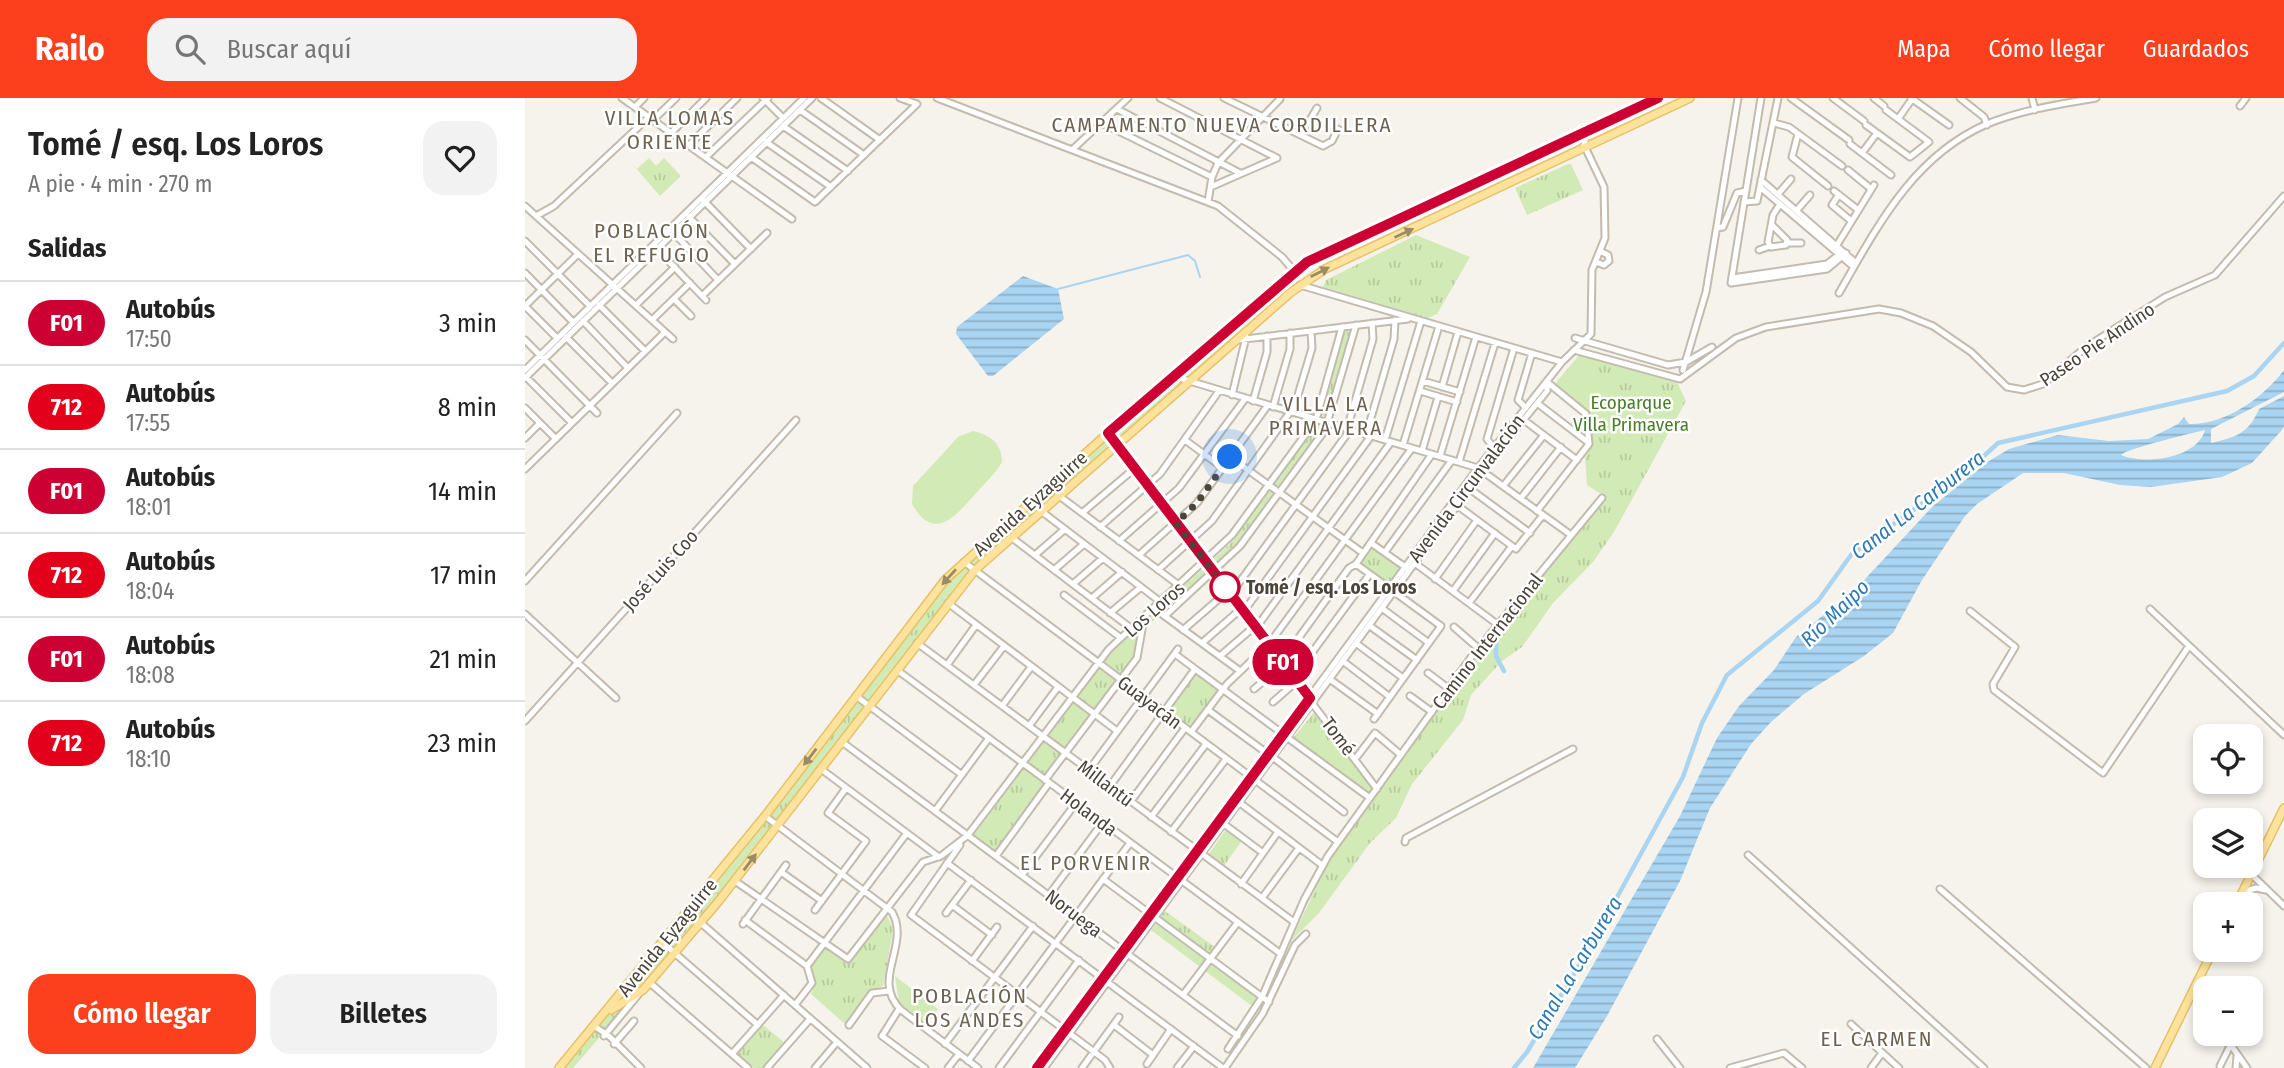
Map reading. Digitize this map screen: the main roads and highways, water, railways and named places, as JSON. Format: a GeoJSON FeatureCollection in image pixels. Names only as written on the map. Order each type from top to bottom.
{"type":"FeatureCollection","features":[{"type":"Feature","properties":{"kind":"main road","name":"Avenida Eyzaguirre"},"geometry":{"type":"LineString","coordinates":[[601,1017],[650,983],[701,923],[975,570],[1279,302],[1300,285],[1342,262],[1691,98]]}},
{"type":"Feature","properties":{"kind":"main road","name":"Avenida Eyzaguirre"},"geometry":{"type":"LineString","coordinates":[[559,1068],[765,816],[945,580],[1108,433],[1294,271],[1338,247],[1654,99]]}},
{"type":"Feature","properties":{"kind":"main road"},"geometry":{"type":"LineString","coordinates":[[1654,99],[1658,106],[1657,114]]}},
{"type":"Feature","properties":{"kind":"main road"},"geometry":{"type":"LineString","coordinates":[[1503,170],[1509,183]]}},
{"type":"Feature","properties":{"kind":"main road"},"geometry":{"type":"LineString","coordinates":[[1338,247],[1337,256],[1342,262]]}},
{"type":"Feature","properties":{"kind":"main road"},"geometry":{"type":"LineString","coordinates":[[1270,291],[1278,296],[1279,302]]}},
{"type":"Feature","properties":{"kind":"main road"},"geometry":{"type":"LineString","coordinates":[[1201,352],[1210,363]]}},
{"type":"Feature","properties":{"kind":"main road"},"geometry":{"type":"LineString","coordinates":[[2243,892],[2284,808]]}},
{"type":"Feature","properties":{"kind":"main road"},"geometry":{"type":"LineString","coordinates":[[2155,1068],[2207,962]]}},
{"type":"Feature","properties":{"kind":"water"},"geometry":{"type":"Polygon","coordinates":[[[1023,276],[1058,289],[1064,319],[993,376],[988,376],[956,334],[957,327],[1023,276]]]}},
{"type":"Feature","properties":{"kind":"water","name":"Río Maipo"},"geometry":{"type":"Polygon","coordinates":[[[2284,370],[2284,392],[2211,429],[2211,443],[2235,436],[2251,424],[2259,409],[2284,396],[2284,426],[2281,431],[2252,463],[2222,477],[2151,487],[2120,485],[2064,473],[2023,473],[1977,504],[1965,516],[1922,580],[1893,633],[1864,656],[1804,694],[1771,722],[1751,744],[1710,808],[1680,881],[1607,1016],[1575,1068],[1533,1068],[1680,816],[1717,738],[1739,706],[1774,670],[1796,637],[1854,591],[1933,506],[1989,461],[2009,449],[2058,435],[2109,441],[2148,439],[2178,424],[2184,417],[2189,424],[2229,415],[2254,400],[2284,370]],[[2205,430],[2146,445],[2121,455],[2143,459],[2169,457],[2192,448],[2205,430]]]}},
{"type":"Feature","properties":{"kind":"waterway"},"geometry":{"type":"LineString","coordinates":[[1058,289],[1188,255],[1195,261],[1200,277]]}},
{"type":"Feature","properties":{"kind":"waterway","name":"Canal La Carburera"},"geometry":{"type":"LineString","coordinates":[[1514,1068],[1527,1052],[1587,952],[1683,777],[1702,723],[1727,675],[1818,601],[1851,555],[1970,469],[1998,443],[2227,391],[2254,376],[2284,343]]}},
{"type":"Feature","properties":{"kind":"waterway"},"geometry":{"type":"LineString","coordinates":[[1496,631],[1496,656],[1504,671]]}},
{"type":"Feature","properties":{"kind":"place","name":"Tomé / esq. Los Loros"},"geometry":{"type":"Point","coordinates":[1225,587]}},
{"type":"Feature","properties":{"kind":"district","name":"CAMPAMENTO NUEVA CORDILLERA"},"geometry":{"type":"Point","coordinates":[1222,125]}},
{"type":"Feature","properties":{"kind":"district","name":"VILLA LOMAS ORIENTE"},"geometry":{"type":"Point","coordinates":[670,130]}},
{"type":"Feature","properties":{"kind":"district","name":"POBLACIÓN EL REFUGIO"},"geometry":{"type":"Point","coordinates":[652,243]}},
{"type":"Feature","properties":{"kind":"district","name":"VILLA LA PRIMAVERA"},"geometry":{"type":"Point","coordinates":[1326,416]}},
{"type":"Feature","properties":{"kind":"district","name":"EL PORVENIR"},"geometry":{"type":"Point","coordinates":[1086,863]}},
{"type":"Feature","properties":{"kind":"district","name":"POBLACIÓN LOS ANDES"},"geometry":{"type":"Point","coordinates":[970,1008]}},
{"type":"Feature","properties":{"kind":"district","name":"EL CARMEN"},"geometry":{"type":"Point","coordinates":[1877,1039]}},
{"type":"Feature","properties":{"kind":"park label","name":"Ecoparque Villa Primavera"},"geometry":{"type":"Point","coordinates":[1631,413]}}]}
